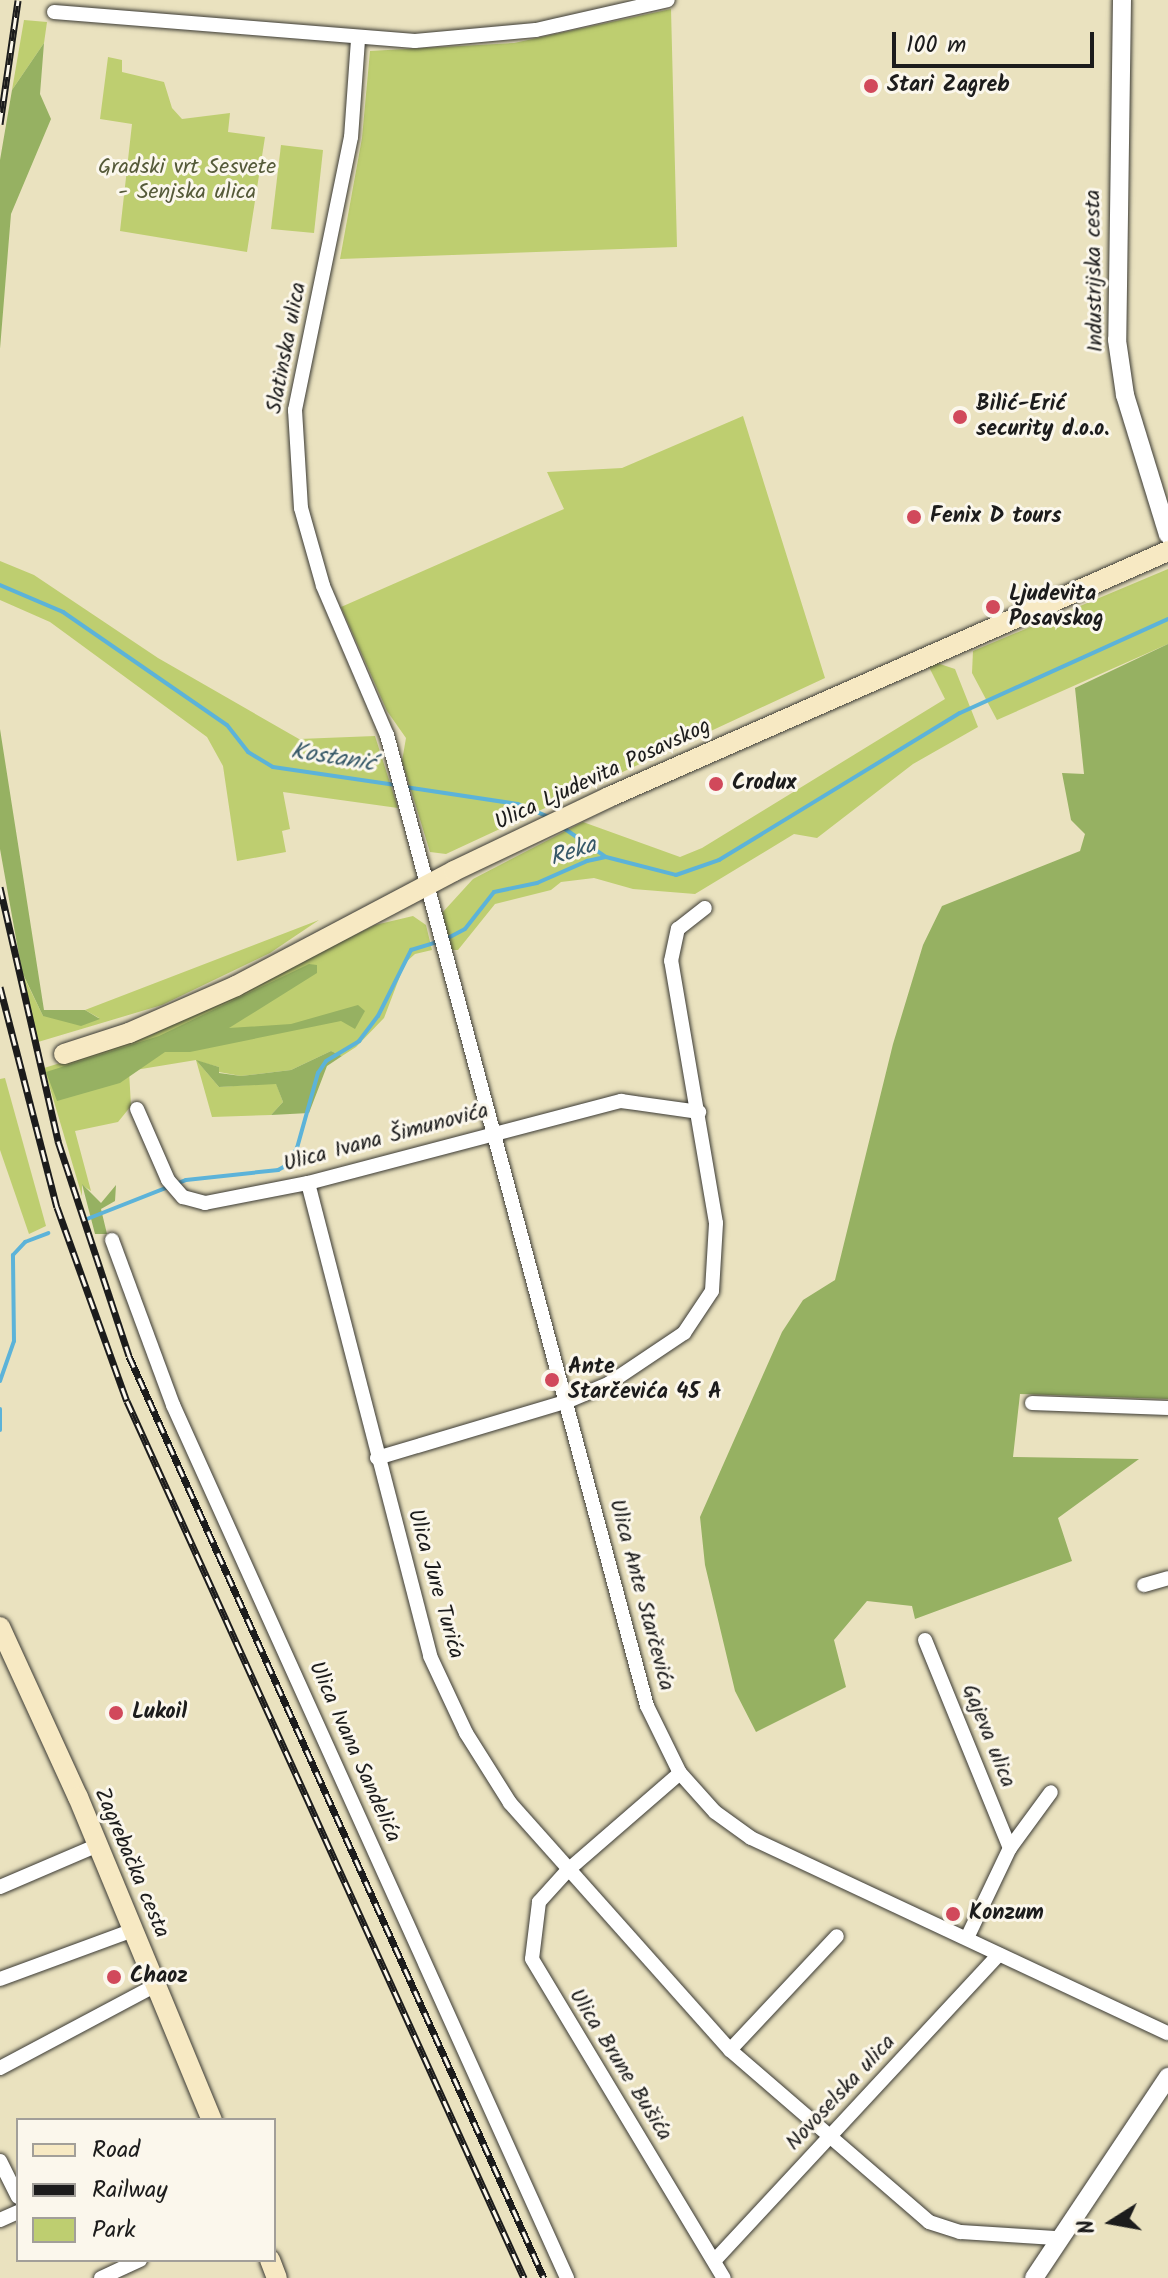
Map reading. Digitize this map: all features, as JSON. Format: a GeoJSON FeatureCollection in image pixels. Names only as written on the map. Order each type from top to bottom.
{"type":"FeatureCollection","features":[{"type":"Feature","properties":{"kind":"main road","name":"Ulica Ljudevita Posavskog"},"geometry":{"type":"LineString","coordinates":[[64,1054],[129,1033],[236,986],[427,885],[573,815],[950,642],[1168,551]]}},
{"type":"Feature","properties":{"kind":"main road","name":"Zagrebačka cesta"},"geometry":{"type":"LineString","coordinates":[[0,1627],[98,1845],[211,2118]]}},
{"type":"Feature","properties":{"kind":"street"},"geometry":{"type":"LineString","coordinates":[[54,12],[358,40],[505,35],[668,0]]}},
{"type":"Feature","properties":{"kind":"street","name":"Industrijska cesta"},"geometry":{"type":"LineString","coordinates":[[1122,0],[1115,313],[1125,395],[1168,535]]}},
{"type":"Feature","properties":{"kind":"street","name":"Slatinska ulica"},"geometry":{"type":"LineString","coordinates":[[358,40],[351,137],[298,385],[294,445],[313,557],[375,698],[427,885]]}},
{"type":"Feature","properties":{"kind":"street","name":"Ulica Ante Starčevića"},"geometry":{"type":"LineString","coordinates":[[427,885],[568,1401],[647,1706],[680,1773],[715,1812],[751,1838],[1168,2033]]}},
{"type":"Feature","properties":{"kind":"street"},"geometry":{"type":"LineString","coordinates":[[377,1458],[568,1401],[653,1358],[684,1333],[712,1291],[716,1223],[671,961],[678,929],[705,908]]}},
{"type":"Feature","properties":{"kind":"street","name":"Ulica Ivana Šimunovića"},"geometry":{"type":"LineString","coordinates":[[137,1109],[172,1185],[183,1197],[205,1203],[308,1183],[621,1101],[699,1112]]}},
{"type":"Feature","properties":{"kind":"street","name":"Ulica Jure Turića"},"geometry":{"type":"LineString","coordinates":[[308,1183],[430,1656],[466,1733],[510,1803],[567,1871],[730,2050],[929,2222],[960,2232],[1056,2238]]}},
{"type":"Feature","properties":{"kind":"street","name":"Ulica Ivana Sandelića"},"geometry":{"type":"LineString","coordinates":[[112,1240],[173,1405],[567,2278]]}},
{"type":"Feature","properties":{"kind":"street"},"geometry":{"type":"LineString","coordinates":[[1032,1403],[1168,1408]]}},
{"type":"Feature","properties":{"kind":"street"},"geometry":{"type":"LineString","coordinates":[[1144,1585],[1168,1578]]}},
{"type":"Feature","properties":{"kind":"street","name":"Gajeva ulica"},"geometry":{"type":"LineString","coordinates":[[925,1640],[1010,1848]]}},
{"type":"Feature","properties":{"kind":"street","name":"Ulica Brune Bušića"},"geometry":{"type":"LineString","coordinates":[[680,1773],[567,1871],[539,1902],[532,1959],[724,2278]]}},
{"type":"Feature","properties":{"kind":"street","name":"Gajeva ulica"},"geometry":{"type":"LineString","coordinates":[[967,1938],[1010,1848],[1051,1792]]}},
{"type":"Feature","properties":{"kind":"street"},"geometry":{"type":"LineString","coordinates":[[0,1887],[98,1845]]}},
{"type":"Feature","properties":{"kind":"street"},"geometry":{"type":"LineString","coordinates":[[0,1979],[133,1930]]}},
{"type":"Feature","properties":{"kind":"street"},"geometry":{"type":"LineString","coordinates":[[730,2050],[837,1936]]}},
{"type":"Feature","properties":{"kind":"street","name":"Novoselska ulica"},"geometry":{"type":"LineString","coordinates":[[715,2260],[999,1954]]}},
{"type":"Feature","properties":{"kind":"street"},"geometry":{"type":"LineString","coordinates":[[0,2068],[156,1985]]}},
{"type":"Feature","properties":{"kind":"street"},"geometry":{"type":"LineString","coordinates":[[1034,2278],[1056,2238],[1168,2077]]}},
{"type":"Feature","properties":{"kind":"street"},"geometry":{"type":"LineString","coordinates":[[0,2161],[16,2193]]}},
{"type":"Feature","properties":{"kind":"street"},"geometry":{"type":"LineString","coordinates":[[101,2278],[136,2262]]}},
{"type":"Feature","properties":{"kind":"green space"},"geometry":{"type":"Polygon","coordinates":[[[671,9],[677,247],[340,259],[362,138],[370,51],[514,43],[671,9]]]}},
{"type":"Feature","properties":{"kind":"green space"},"geometry":{"type":"Polygon","coordinates":[[[24,20],[47,22],[44,43],[12,90],[24,20]]]}},
{"type":"Feature","properties":{"kind":"green space"},"geometry":{"type":"Polygon","coordinates":[[[44,43],[40,94],[51,119],[11,214],[0,349],[0,160],[12,90],[44,43]]]}},
{"type":"Feature","properties":{"kind":"green space","name":"Gradski vrt Sesvete - Senjska ulica"},"geometry":{"type":"Polygon","coordinates":[[[108,57],[122,60],[122,72],[164,82],[172,108],[182,119],[230,113],[228,132],[265,137],[247,252],[120,231],[132,124],[100,119],[108,57]]]}},
{"type":"Feature","properties":{"kind":"green space"},"geometry":{"type":"Polygon","coordinates":[[[281,145],[323,150],[314,233],[271,229],[281,145]]]}},
{"type":"Feature","properties":{"kind":"green space"},"geometry":{"type":"Polygon","coordinates":[[[743,416],[825,678],[446,854],[430,852],[402,761],[406,738],[387,711],[341,607],[564,509],[547,472],[622,468],[743,416]]]}},
{"type":"Feature","properties":{"kind":"green space"},"geometry":{"type":"Polygon","coordinates":[[[0,561],[34,575],[158,658],[299,739],[375,736],[398,808],[283,792],[290,829],[282,831],[286,852],[237,861],[223,766],[207,737],[50,622],[0,600],[0,561]]]}},
{"type":"Feature","properties":{"kind":"green space"},"geometry":{"type":"Polygon","coordinates":[[[1168,569],[1168,644],[997,720],[972,673],[973,651],[1168,569]]]}},
{"type":"Feature","properties":{"kind":"green space"},"geometry":{"type":"Polygon","coordinates":[[[1168,644],[1168,1399],[1020,1394],[1013,1457],[1139,1459],[1058,1518],[1072,1561],[915,1619],[912,1606],[867,1601],[834,1640],[846,1687],[756,1732],[735,1691],[705,1565],[700,1517],[782,1332],[803,1300],[835,1280],[893,1044],[923,945],[942,906],[1080,851],[1085,834],[1071,820],[1062,773],[1084,774],[1075,688],[1168,644]]]}},
{"type":"Feature","properties":{"kind":"green space"},"geometry":{"type":"Polygon","coordinates":[[[934,662],[955,669],[978,727],[913,764],[817,838],[794,834],[695,894],[633,889],[594,878],[561,882],[551,890],[495,904],[458,950],[452,950],[442,913],[473,879],[583,822],[680,857],[702,848],[945,699],[928,665],[934,662]]]}},
{"type":"Feature","properties":{"kind":"green space"},"geometry":{"type":"Polygon","coordinates":[[[0,729],[44,1010],[85,1010],[100,1019],[81,1026],[43,1016],[22,972],[0,849],[0,729]]]}},
{"type":"Feature","properties":{"kind":"green space"},"geometry":{"type":"Polygon","coordinates":[[[413,916],[426,925],[432,950],[415,954],[405,963],[384,1018],[356,1047],[342,1056],[331,1051],[291,1070],[241,1076],[219,1072],[219,1067],[197,1061],[219,1087],[276,1083],[283,1102],[271,1115],[212,1117],[196,1060],[129,1071],[131,1106],[118,1122],[75,1131],[91,1191],[82,1185],[82,1196],[44,1068],[151,1035],[375,925],[413,916]]]}},
{"type":"Feature","properties":{"kind":"green space"},"geometry":{"type":"Polygon","coordinates":[[[319,920],[270,953],[162,1005],[38,1042],[22,973],[43,1016],[99,1018],[85,1010],[319,920]]]}},
{"type":"Feature","properties":{"kind":"green space"},"geometry":{"type":"Polygon","coordinates":[[[309,964],[317,965],[317,973],[229,1028],[291,1024],[358,1005],[365,1011],[355,1029],[341,1021],[190,1052],[165,1052],[120,1083],[57,1101],[46,1072],[159,1036],[309,964]]]}},
{"type":"Feature","properties":{"kind":"green space"},"geometry":{"type":"Polygon","coordinates":[[[331,1051],[342,1056],[327,1066],[309,1113],[271,1115],[283,1102],[276,1084],[219,1087],[196,1060],[219,1067],[219,1073],[241,1076],[291,1070],[331,1051]]]}},
{"type":"Feature","properties":{"kind":"green space"},"geometry":{"type":"Polygon","coordinates":[[[5,1078],[46,1226],[29,1234],[0,1150],[0,1079],[5,1078]]]}},
{"type":"Feature","properties":{"kind":"green space"},"geometry":{"type":"Polygon","coordinates":[[[82,1184],[101,1203],[116,1185],[115,1201],[101,1209],[107,1234],[95,1234],[82,1184]]]}},
{"type":"Feature","properties":{"kind":"waterway","name":"Kostanić"},"geometry":{"type":"LineString","coordinates":[[0,585],[63,612],[227,725],[248,752],[273,767],[396,785]]}},
{"type":"Feature","properties":{"kind":"waterway","name":"Reka"},"geometry":{"type":"LineString","coordinates":[[446,939],[465,929],[494,892],[537,883],[587,861],[606,857],[676,875],[719,860],[960,713],[1168,619]]}},
{"type":"Feature","properties":{"kind":"waterway","name":"Kostanić"},"geometry":{"type":"LineString","coordinates":[[405,787],[518,804],[548,817]]}},
{"type":"Feature","properties":{"kind":"waterway","name":"Kostanić"},"geometry":{"type":"LineString","coordinates":[[562,827],[606,857]]}},
{"type":"Feature","properties":{"kind":"waterway","name":"Reka"},"geometry":{"type":"LineString","coordinates":[[87,1219],[186,1180],[278,1170],[287,1165],[297,1148],[318,1073],[326,1061],[359,1041],[378,1016],[411,950],[437,942]]}},
{"type":"Feature","properties":{"kind":"waterway","name":"Reka"},"geometry":{"type":"LineString","coordinates":[[0,1381],[14,1341],[13,1255],[25,1242],[48,1233]]}},
{"type":"Feature","properties":{"kind":"waterway","name":"Reka"},"geometry":{"type":"LineString","coordinates":[[0,1409],[0,1430]]}},
{"type":"Feature","properties":{"kind":"railway"},"geometry":{"type":"LineString","coordinates":[[0,124],[18,0]]}},
{"type":"Feature","properties":{"kind":"railway"},"geometry":{"type":"LineString","coordinates":[[0,887],[58,1141],[129,1356],[544,2278]]}},
{"type":"Feature","properties":{"kind":"railway"},"geometry":{"type":"LineString","coordinates":[[0,987],[57,1207],[127,1401],[524,2278]]}},
{"type":"Feature","properties":{"kind":"place","name":"Stari Zagreb"},"geometry":{"type":"Point","coordinates":[871,86]}},
{"type":"Feature","properties":{"kind":"place","name":"Bilić-Erić security d.o.o."},"geometry":{"type":"Point","coordinates":[960,417]}},
{"type":"Feature","properties":{"kind":"place","name":"Fenix D tours"},"geometry":{"type":"Point","coordinates":[914,517]}},
{"type":"Feature","properties":{"kind":"place","name":"Ljudevita Posavskog"},"geometry":{"type":"Point","coordinates":[993,607]}},
{"type":"Feature","properties":{"kind":"place","name":"Crodux"},"geometry":{"type":"Point","coordinates":[716,784]}},
{"type":"Feature","properties":{"kind":"place","name":"Ante Starčevića 45 A"},"geometry":{"type":"Point","coordinates":[552,1380]}},
{"type":"Feature","properties":{"kind":"place","name":"Lukoil"},"geometry":{"type":"Point","coordinates":[116,1713]}},
{"type":"Feature","properties":{"kind":"place","name":"Konzum"},"geometry":{"type":"Point","coordinates":[953,1914]}},
{"type":"Feature","properties":{"kind":"place","name":"Chaoz"},"geometry":{"type":"Point","coordinates":[114,1977]}}]}
